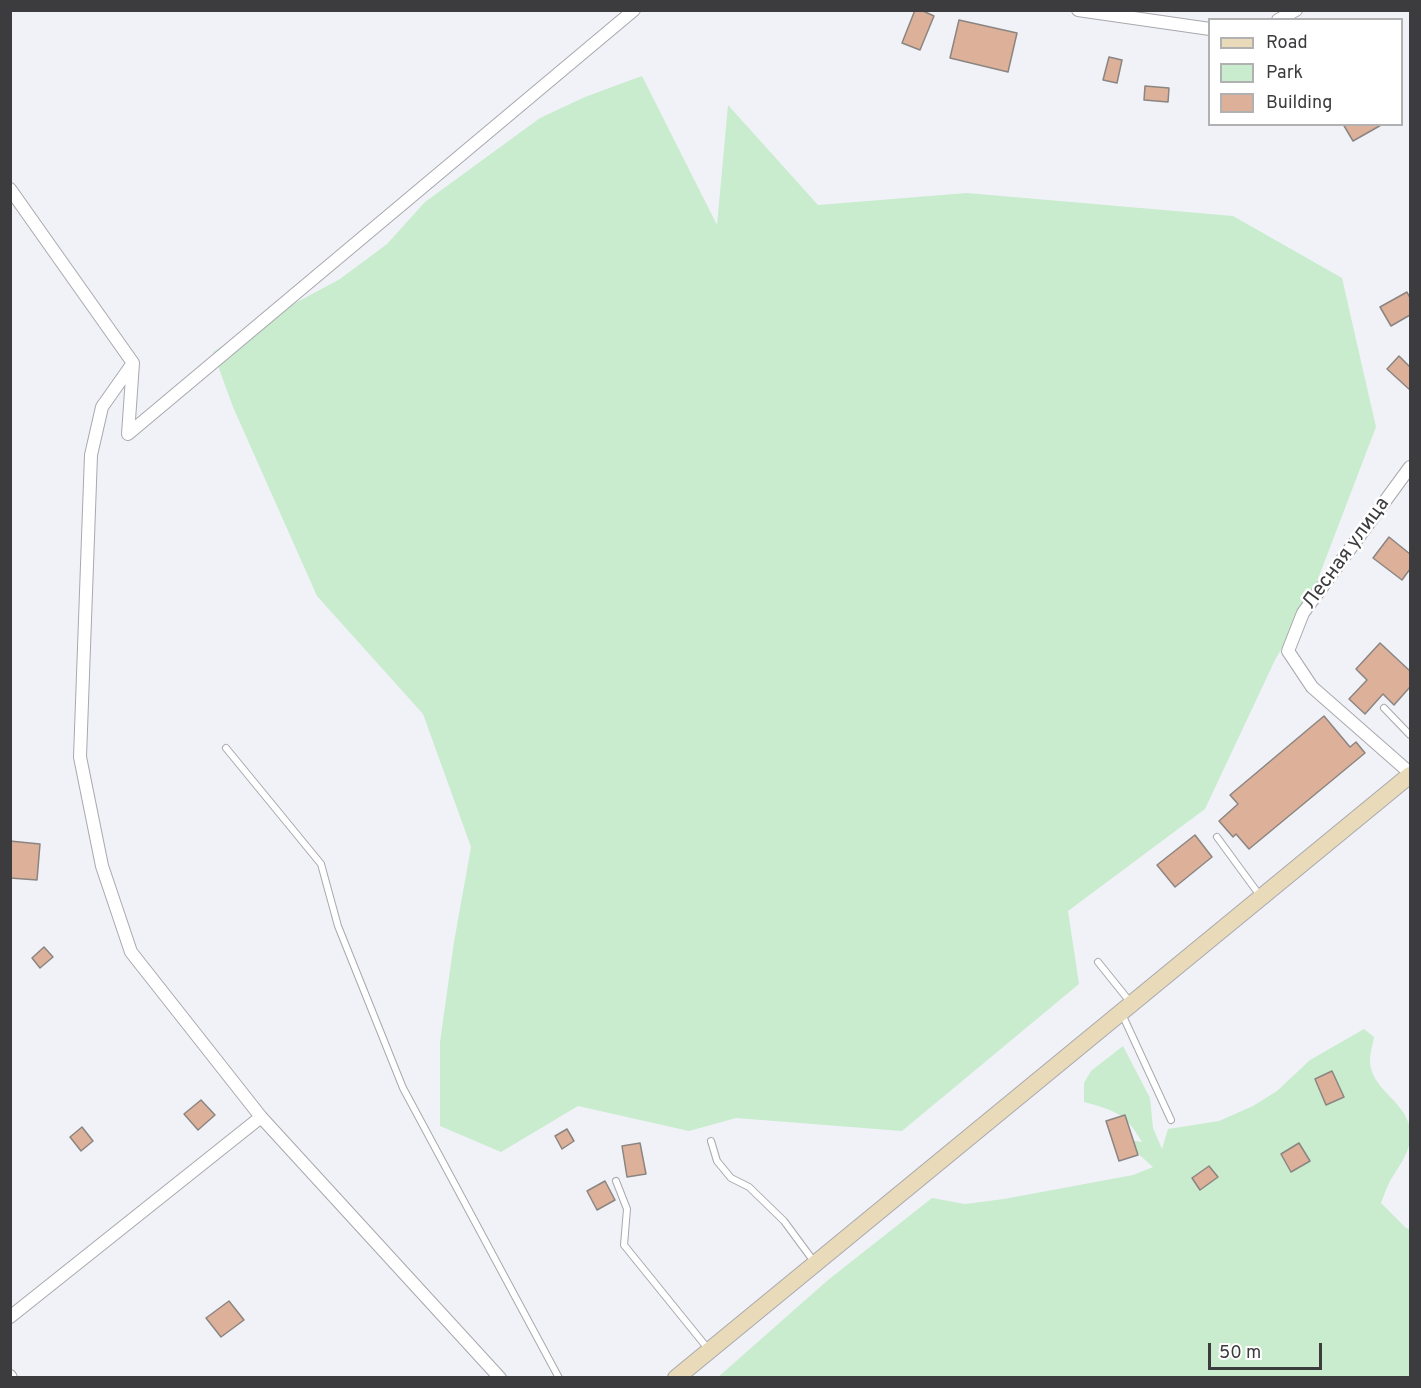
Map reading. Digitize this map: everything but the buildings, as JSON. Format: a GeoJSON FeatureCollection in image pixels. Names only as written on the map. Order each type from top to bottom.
{"type":"FeatureCollection","features":[{"type":"Feature","properties":{"kind":"street"},"geometry":{"type":"LineString","coordinates":[[10,189],[133,363],[128,434],[634,10]]}},
{"type":"Feature","properties":{"kind":"street"},"geometry":{"type":"LineString","coordinates":[[1078,10],[1208,29]]}},
{"type":"Feature","properties":{"kind":"street"},"geometry":{"type":"LineString","coordinates":[[1282,18],[1296,10]]}},
{"type":"Feature","properties":{"kind":"street"},"geometry":{"type":"LineString","coordinates":[[133,363],[102,407],[91,455],[80,757],[102,866],[131,952],[261,1117],[500,1377]]}},
{"type":"Feature","properties":{"kind":"street","name":"Лесная улица"},"geometry":{"type":"LineString","coordinates":[[676,1377],[1410,774],[1312,687],[1288,651],[1303,613],[1410,467]]}},
{"type":"Feature","properties":{"kind":"street"},"geometry":{"type":"LineString","coordinates":[[10,1317],[261,1117]]}},
{"type":"Feature","properties":{"kind":"lane"},"geometry":{"type":"LineString","coordinates":[[1384,708],[1410,735]]}},
{"type":"Feature","properties":{"kind":"lane"},"geometry":{"type":"LineString","coordinates":[[225,748],[321,864],[338,926],[403,1088],[559,1377]]}},
{"type":"Feature","properties":{"kind":"lane"},"geometry":{"type":"LineString","coordinates":[[1217,837],[1261,898]]}},
{"type":"Feature","properties":{"kind":"lane"},"geometry":{"type":"LineString","coordinates":[[1098,962],[1127,1008],[1171,1120]]}},
{"type":"Feature","properties":{"kind":"lane"},"geometry":{"type":"LineString","coordinates":[[711,1141],[717,1161],[731,1178],[749,1187],[784,1221],[815,1264]]}},
{"type":"Feature","properties":{"kind":"lane"},"geometry":{"type":"LineString","coordinates":[[616,1182],[627,1209],[624,1245],[709,1350]]}},
{"type":"Feature","properties":{"kind":"green space"},"geometry":{"type":"Polygon","coordinates":[[[642,76],[717,225],[728,105],[818,205],[967,193],[1233,216],[1342,278],[1376,427],[1311,597],[1275,660],[1205,809],[1068,911],[1079,984],[902,1131],[736,1118],[689,1131],[578,1106],[501,1152],[440,1126],[440,1042],[454,942],[471,847],[423,714],[317,596],[233,407],[213,352],[260,322],[340,279],[387,244],[425,202],[540,118],[585,97],[642,76]]]}},
{"type":"Feature","properties":{"kind":"green space"},"geometry":{"type":"Polygon","coordinates":[[[1364,1029],[1374,1037],[1370,1057],[1372,1071],[1384,1090],[1400,1107],[1410,1127],[1407,1151],[1381,1203],[1406,1228],[1410,1229],[1410,1377],[717,1378],[828,1280],[932,1198],[965,1204],[1004,1199],[1133,1175],[1153,1167],[1122,1139],[1142,1142],[1125,1119],[1112,1111],[1084,1102],[1084,1083],[1091,1071],[1123,1046],[1150,1098],[1153,1128],[1162,1149],[1168,1129],[1219,1121],[1253,1106],[1277,1091],[1310,1060],[1364,1029]]]}}]}
